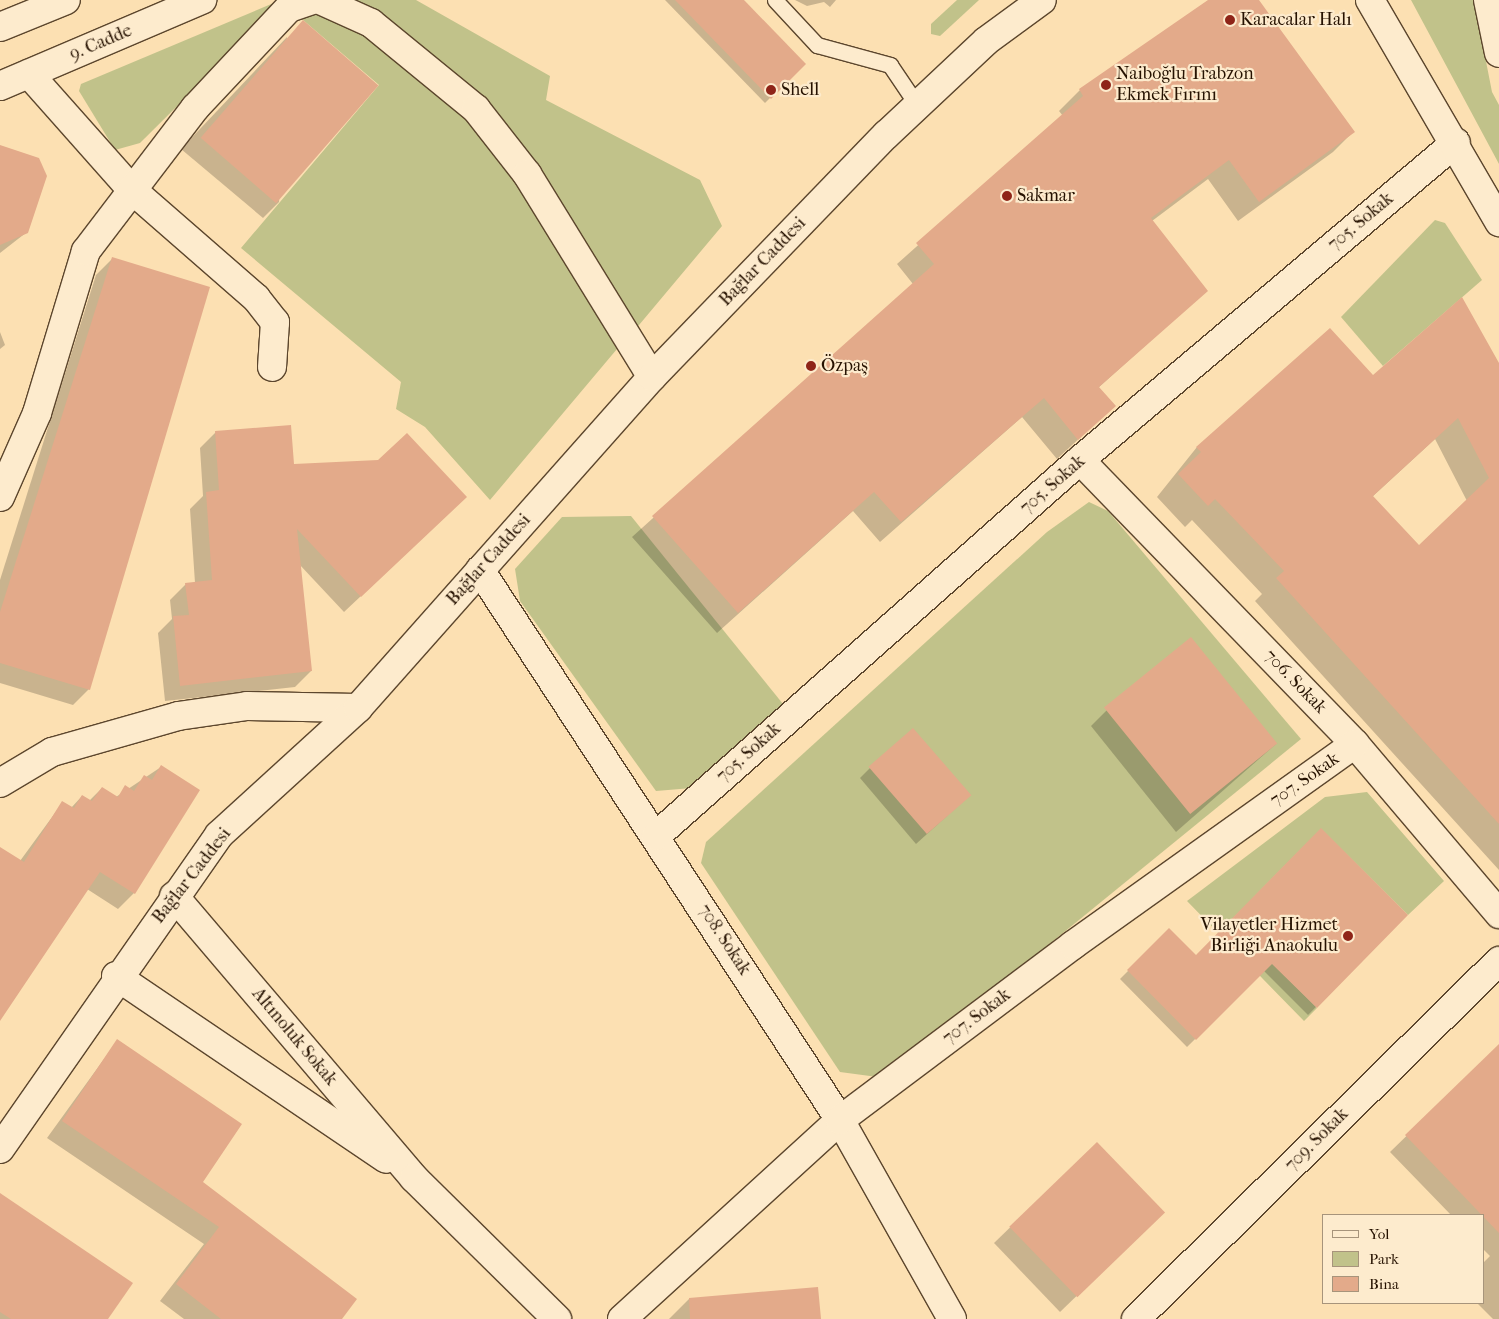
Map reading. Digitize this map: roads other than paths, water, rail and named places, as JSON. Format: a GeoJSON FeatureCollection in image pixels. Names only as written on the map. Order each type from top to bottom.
{"type":"FeatureCollection","features":[{"type":"Feature","properties":{"kind":"street"},"geometry":{"type":"LineString","coordinates":[[0,27],[66,0]]}},
{"type":"Feature","properties":{"kind":"street","name":"9. Cadde"},"geometry":{"type":"LineString","coordinates":[[0,86],[202,0]]}},
{"type":"Feature","properties":{"kind":"street"},"geometry":{"type":"LineString","coordinates":[[0,497],[37,413],[86,251],[131,189],[195,108],[289,8],[312,0]]}},
{"type":"Feature","properties":{"kind":"street"},"geometry":{"type":"LineString","coordinates":[[320,0],[370,23],[476,109],[527,174],[652,377]]}},
{"type":"Feature","properties":{"kind":"street"},"geometry":{"type":"LineString","coordinates":[[1370,0],[1456,142],[1499,222]]}},
{"type":"Feature","properties":{"kind":"street"},"geometry":{"type":"LineString","coordinates":[[1488,0],[1497,39]]}},
{"type":"Feature","properties":{"kind":"street","name":"Bağlar Caddesi"},"geometry":{"type":"LineString","coordinates":[[0,1149],[116,976],[219,835],[358,708],[652,377],[917,105],[1034,3]]}},
{"type":"Feature","properties":{"kind":"street"},"geometry":{"type":"LineString","coordinates":[[29,74],[131,189],[256,298],[275,322],[272,367]]}},
{"type":"Feature","properties":{"kind":"street","name":"705. Sokak"},"geometry":{"type":"LineString","coordinates":[[656,836],[1080,460],[1456,142]]}},
{"type":"Feature","properties":{"kind":"street","name":"706. Sokak"},"geometry":{"type":"LineString","coordinates":[[1080,460],[1355,744],[1499,914]]}},
{"type":"Feature","properties":{"kind":"street","name":"708. Sokak"},"geometry":{"type":"LineString","coordinates":[[480,570],[656,836],[840,1120],[952,1319]]}},
{"type":"Feature","properties":{"kind":"street"},"geometry":{"type":"LineString","coordinates":[[0,783],[52,752],[178,716],[247,706],[358,708]]}},
{"type":"Feature","properties":{"kind":"street","name":"707. Sokak"},"geometry":{"type":"LineString","coordinates":[[622,1319],[840,1120],[1073,945],[1355,744]]}},
{"type":"Feature","properties":{"kind":"street","name":"Altınoluk Sokak"},"geometry":{"type":"LineString","coordinates":[[174,896],[414,1178],[557,1319]]}},
{"type":"Feature","properties":{"kind":"street","name":"709. Sokak"},"geometry":{"type":"LineString","coordinates":[[1136,1319],[1499,961]]}},
{"type":"Feature","properties":{"kind":"street","name":"Altınoluk Sokak"},"geometry":{"type":"LineString","coordinates":[[116,976],[414,1178]]}},
{"type":"Feature","properties":{"kind":"lane"},"geometry":{"type":"LineString","coordinates":[[775,0],[817,45],[890,65],[917,105]]}},
{"type":"Feature","properties":{"kind":"place","name":"Karacalar Halı"},"geometry":{"type":"Point","coordinates":[1230,20]}},
{"type":"Feature","properties":{"kind":"place","name":"Naiboğlu Trabzon Ekmek Fırını"},"geometry":{"type":"Point","coordinates":[1106,85]}},
{"type":"Feature","properties":{"kind":"place","name":"Shell"},"geometry":{"type":"Point","coordinates":[771,90]}},
{"type":"Feature","properties":{"kind":"place","name":"Sakmar"},"geometry":{"type":"Point","coordinates":[1007,196]}},
{"type":"Feature","properties":{"kind":"place","name":"Özpaş"},"geometry":{"type":"Point","coordinates":[811,366]}},
{"type":"Feature","properties":{"kind":"place","name":"Vilayetler Hizmet Birliği Anaokulu"},"geometry":{"type":"Point","coordinates":[1348,936]}}]}
